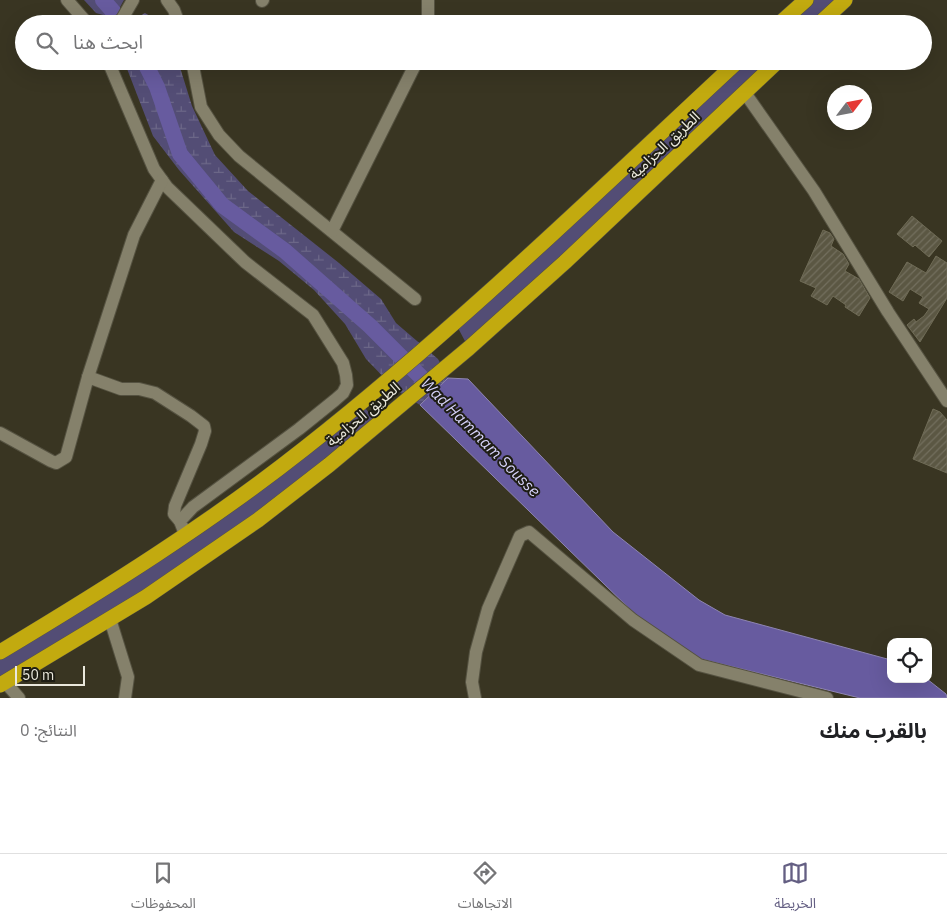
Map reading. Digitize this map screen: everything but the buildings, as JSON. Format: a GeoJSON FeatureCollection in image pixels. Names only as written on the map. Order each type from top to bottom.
{"type":"FeatureCollection","features":[{"type":"Feature","properties":{"kind":"highway"},"geometry":{"type":"LineString","coordinates":[[789,15],[806,0]]}},
{"type":"Feature","properties":{"kind":"highway"},"geometry":{"type":"LineString","coordinates":[[829,15],[846,0]]}},
{"type":"Feature","properties":{"kind":"highway","name":"الطريق الحزامية"},"geometry":{"type":"LineString","coordinates":[[0,652],[127,575],[183,527],[218,513],[304,449],[449,328],[728,70]]}},
{"type":"Feature","properties":{"kind":"highway","name":"الطريق الحزامية"},"geometry":{"type":"LineString","coordinates":[[2,683],[146,597],[258,520],[329,465],[469,348],[565,262],[769,70]]}},
{"type":"Feature","properties":{"kind":"street"},"geometry":{"type":"LineString","coordinates":[[67,0],[80,15]]}},
{"type":"Feature","properties":{"kind":"street"},"geometry":{"type":"LineString","coordinates":[[124,15],[133,0]]}},
{"type":"Feature","properties":{"kind":"street"},"geometry":{"type":"LineString","coordinates":[[167,0],[176,15]]}},
{"type":"Feature","properties":{"kind":"street"},"geometry":{"type":"LineString","coordinates":[[428,0],[428,15]]}},
{"type":"Feature","properties":{"kind":"street"},"geometry":{"type":"LineString","coordinates":[[88,377],[122,389],[139,389],[155,393],[204,426],[205,431],[201,444],[175,506],[174,514],[183,527],[199,502],[299,429],[344,393],[347,385],[343,363],[313,314],[245,262],[162,180],[154,169],[112,70]]}},
{"type":"Feature","properties":{"kind":"street"},"geometry":{"type":"LineString","coordinates":[[194,70],[201,107],[219,135],[239,156],[415,299]]}},
{"type":"Feature","properties":{"kind":"street"},"geometry":{"type":"LineString","coordinates":[[332,231],[412,70]]}},
{"type":"Feature","properties":{"kind":"street"},"geometry":{"type":"LineString","coordinates":[[746,93],[814,191],[888,312],[947,401]]}},
{"type":"Feature","properties":{"kind":"street"},"geometry":{"type":"LineString","coordinates":[[0,433],[51,462],[56,463],[66,457],[88,377],[134,235],[162,180]]}},
{"type":"Feature","properties":{"kind":"street"},"geometry":{"type":"LineString","coordinates":[[475,698],[472,672],[488,610],[520,536],[529,532],[633,620],[699,665],[827,698]]}},
{"type":"Feature","properties":{"kind":"street"},"geometry":{"type":"LineString","coordinates":[[110,619],[128,677],[125,698]]}},
{"type":"Feature","properties":{"kind":"street"},"geometry":{"type":"LineString","coordinates":[[2,683],[20,698]]}},
{"type":"Feature","properties":{"kind":"green space"},"geometry":{"type":"Polygon","coordinates":[[[84,0],[124,0],[116,15],[96,13],[84,0]]]}},
{"type":"Feature","properties":{"kind":"green space"},"geometry":{"type":"Polygon","coordinates":[[[814,0],[837,0],[820,15],[798,15],[814,0]]]}},
{"type":"Feature","properties":{"kind":"green space"},"geometry":{"type":"Polygon","coordinates":[[[127,70],[181,70],[192,106],[215,155],[248,191],[381,299],[396,323],[438,359],[448,378],[420,405],[396,390],[366,359],[345,324],[314,290],[279,261],[234,232],[179,170],[153,136],[127,70]]]}},
{"type":"Feature","properties":{"kind":"green space"},"geometry":{"type":"Polygon","coordinates":[[[737,70],[761,70],[731,100],[466,343],[458,328],[737,70]]]}},
{"type":"Feature","properties":{"kind":"green space"},"geometry":{"type":"Polygon","coordinates":[[[365,408],[376,421],[260,510],[135,596],[0,677],[0,657],[365,408]]]}},
{"type":"Feature","properties":{"kind":"water"},"geometry":{"type":"Polygon","coordinates":[[[448,378],[468,379],[613,532],[699,600],[725,615],[887,659],[887,683],[932,683],[946,694],[947,698],[860,698],[701,659],[637,616],[420,405],[448,378]]]}},
{"type":"Feature","properties":{"kind":"waterway","name":"Wad Hammam Sousse"},"geometry":{"type":"LineString","coordinates":[[103,0],[116,15]]}},
{"type":"Feature","properties":{"kind":"waterway","name":"Wad Hammam Sousse"},"geometry":{"type":"LineString","coordinates":[[148,70],[157,87],[180,154],[222,205],[285,251],[370,326],[450,406]]}}]}
